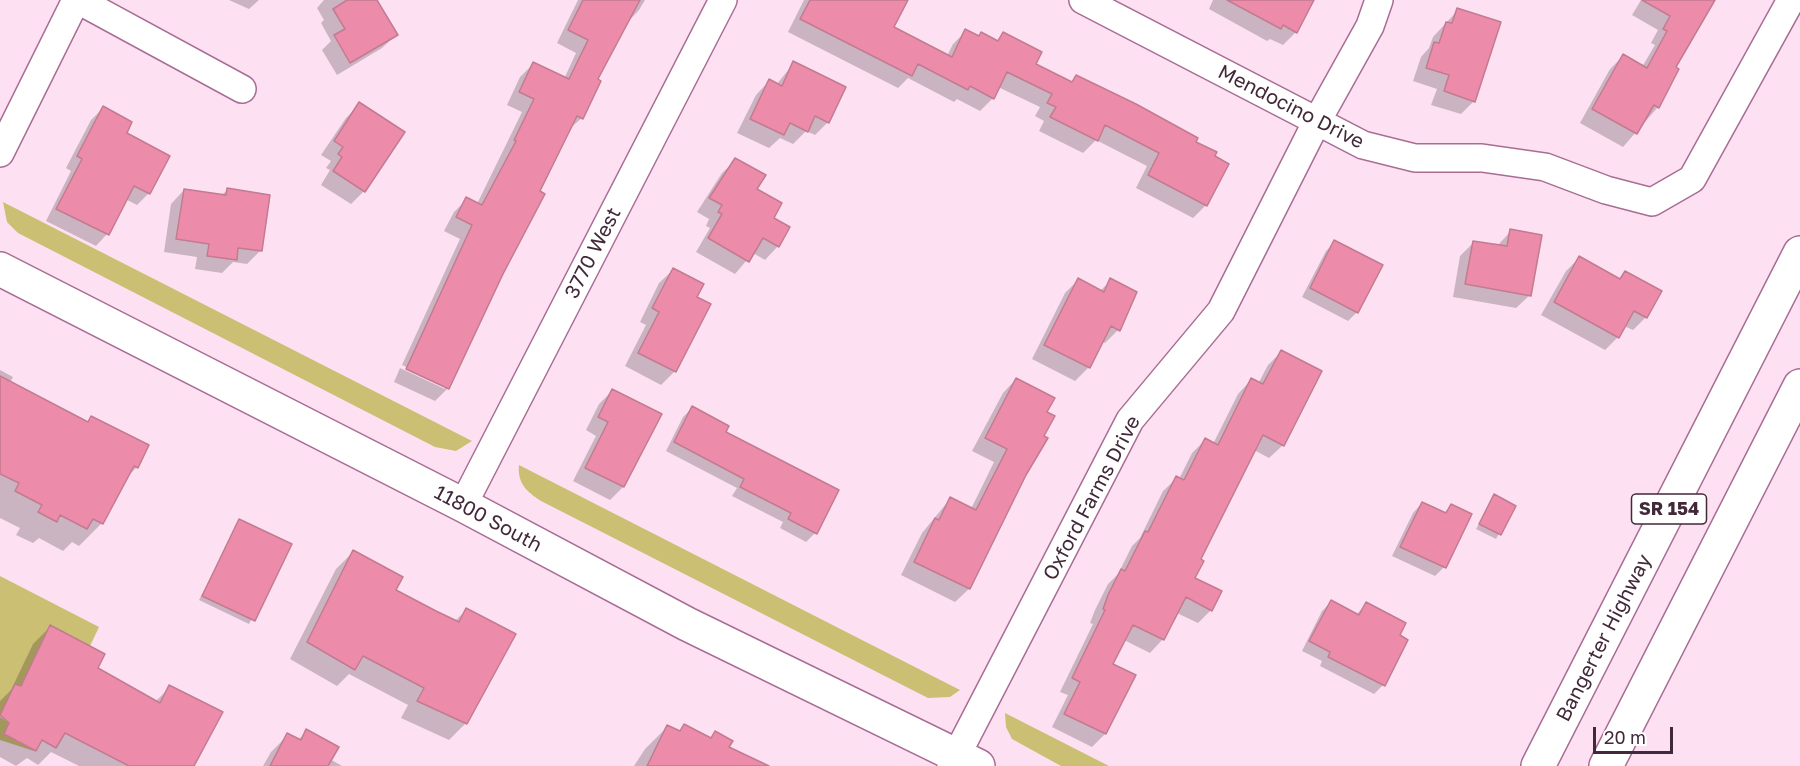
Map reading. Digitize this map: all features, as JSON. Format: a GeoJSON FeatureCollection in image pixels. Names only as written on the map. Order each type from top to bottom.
{"type":"FeatureCollection","features":[{"type":"Feature","properties":{"kind":"main road","name":"Bangerter Highway"},"geometry":{"type":"LineString","coordinates":[[1538,766],[1800,253]]}},
{"type":"Feature","properties":{"kind":"main road","name":"11800 South"},"geometry":{"type":"LineString","coordinates":[[0,269],[463,505],[687,624],[962,762]]}},
{"type":"Feature","properties":{"kind":"main road","name":"SR 154"},"geometry":{"type":"LineString","coordinates":[[1606,766],[1800,386]]}},
{"type":"Feature","properties":{"kind":"street"},"geometry":{"type":"LineString","coordinates":[[0,153],[77,0],[242,89]]}},
{"type":"Feature","properties":{"kind":"street","name":"3770 West"},"geometry":{"type":"LineString","coordinates":[[463,505],[723,0]]}},
{"type":"Feature","properties":{"kind":"street","name":"Mendocino Drive"},"geometry":{"type":"LineString","coordinates":[[1083,0],[1316,123],[1363,145],[1415,158],[1482,158],[1545,167],[1606,190],[1652,202],[1692,179],[1791,0]]}},
{"type":"Feature","properties":{"kind":"street","name":"Oxford Farms Drive"},"geometry":{"type":"LineString","coordinates":[[962,762],[1130,420],[1221,311],[1316,123],[1370,26],[1378,0]]}},
{"type":"Feature","properties":{"kind":"shaded area"},"geometry":{"type":"Polygon","coordinates":[[[3,202],[472,441],[456,451],[435,447],[18,233],[7,222],[3,202]]]}},
{"type":"Feature","properties":{"kind":"shaded area"},"geometry":{"type":"Polygon","coordinates":[[[519,465],[960,690],[950,697],[928,698],[541,501],[531,494],[521,482],[519,465]]]}},
{"type":"Feature","properties":{"kind":"shaded area"},"geometry":{"type":"Polygon","coordinates":[[[0,576],[99,627],[90,646],[50,625],[21,686],[15,684],[0,715],[0,576]]]}},
{"type":"Feature","properties":{"kind":"shaded area"},"geometry":{"type":"Polygon","coordinates":[[[1005,713],[1109,766],[1061,766],[1012,739],[1006,727],[1005,713]]]}},
{"type":"Feature","properties":{"kind":"shaded area"},"geometry":{"type":"Polygon","coordinates":[[[0,717],[9,723],[34,751],[0,740],[0,717]]]}},
{"type":"Feature","properties":{"kind":"building"},"geometry":{"type":"Polygon","coordinates":[[[347,0],[377,0],[398,35],[350,63],[334,35],[345,29],[333,9],[347,0]]]}},
{"type":"Feature","properties":{"kind":"building"},"geometry":{"type":"Polygon","coordinates":[[[583,0],[640,0],[598,79],[601,81],[583,119],[577,116],[540,191],[545,194],[503,274],[449,389],[406,369],[472,225],[456,217],[466,197],[482,205],[516,141],[514,140],[534,99],[519,92],[533,62],[569,79],[588,40],[568,30],[583,0]]]}},
{"type":"Feature","properties":{"kind":"building"},"geometry":{"type":"Polygon","coordinates":[[[810,0],[908,0],[894,27],[952,57],[965,29],[979,36],[981,32],[998,41],[1003,32],[1042,52],[1036,64],[1072,82],[1076,75],[1136,104],[1198,138],[1196,142],[1217,152],[1215,156],[1229,164],[1207,206],[1148,175],[1159,153],[1105,125],[1098,141],[1050,117],[1056,107],[1047,103],[1052,94],[1007,72],[994,99],[970,86],[968,90],[918,64],[912,76],[800,19],[810,0]]]}},
{"type":"Feature","properties":{"kind":"building"},"geometry":{"type":"Polygon","coordinates":[[[1227,0],[1314,0],[1297,33],[1283,25],[1281,29],[1227,0]]]}},
{"type":"Feature","properties":{"kind":"building"},"geometry":{"type":"Polygon","coordinates":[[[1642,0],[1715,0],[1676,67],[1679,69],[1659,108],[1654,105],[1637,134],[1592,109],[1623,54],[1647,68],[1667,31],[1663,29],[1670,16],[1642,0]]]}},
{"type":"Feature","properties":{"kind":"building"},"geometry":{"type":"Polygon","coordinates":[[[1457,8],[1501,22],[1475,102],[1444,91],[1449,75],[1426,68],[1434,42],[1439,43],[1446,22],[1452,23],[1457,8]]]}},
{"type":"Feature","properties":{"kind":"building"},"geometry":{"type":"Polygon","coordinates":[[[793,61],[846,87],[829,123],[815,116],[808,132],[790,123],[784,135],[750,119],[769,79],[782,86],[793,61]]]}},
{"type":"Feature","properties":{"kind":"building"},"geometry":{"type":"Polygon","coordinates":[[[359,102],[405,132],[365,192],[333,171],[342,157],[338,154],[343,147],[334,141],[359,102]]]}},
{"type":"Feature","properties":{"kind":"building"},"geometry":{"type":"Polygon","coordinates":[[[103,106],[132,122],[127,133],[170,156],[150,194],[134,186],[109,235],[56,209],[82,159],[77,156],[103,106]]]}},
{"type":"Feature","properties":{"kind":"building"},"geometry":{"type":"Polygon","coordinates":[[[735,158],[766,175],[757,189],[782,203],[774,218],[790,227],[779,247],[763,238],[749,262],[708,238],[722,214],[718,212],[722,205],[709,198],[735,158]]]}},
{"type":"Feature","properties":{"kind":"building"},"geometry":{"type":"Polygon","coordinates":[[[227,188],[270,195],[262,251],[238,248],[237,260],[207,256],[209,244],[176,239],[184,189],[226,195],[227,188]]]}},
{"type":"Feature","properties":{"kind":"building"},"geometry":{"type":"Polygon","coordinates":[[[1510,229],[1542,235],[1531,296],[1465,284],[1473,241],[1507,246],[1510,229]]]}},
{"type":"Feature","properties":{"kind":"building"},"geometry":{"type":"Polygon","coordinates":[[[1334,240],[1383,265],[1358,313],[1310,288],[1334,240]]]}},
{"type":"Feature","properties":{"kind":"building"},"geometry":{"type":"Polygon","coordinates":[[[1579,256],[1620,279],[1625,271],[1662,291],[1647,318],[1634,311],[1619,338],[1554,302],[1579,256]]]}},
{"type":"Feature","properties":{"kind":"building"},"geometry":{"type":"Polygon","coordinates":[[[673,268],[704,284],[697,297],[711,304],[676,372],[638,353],[659,312],[652,308],[673,268]]]}},
{"type":"Feature","properties":{"kind":"building"},"geometry":{"type":"Polygon","coordinates":[[[1078,278],[1104,292],[1110,278],[1137,292],[1120,331],[1111,326],[1090,368],[1044,345],[1078,278]]]}},
{"type":"Feature","properties":{"kind":"building"},"geometry":{"type":"Polygon","coordinates":[[[1281,350],[1322,371],[1284,446],[1263,435],[1201,559],[1204,561],[1195,578],[1222,591],[1212,611],[1186,597],[1164,640],[1133,625],[1113,664],[1136,675],[1106,734],[1064,714],[1080,682],[1072,678],[1105,610],[1103,609],[1108,595],[1121,569],[1125,571],[1145,531],[1148,532],[1176,476],[1184,480],[1205,438],[1218,445],[1251,378],[1263,384],[1281,350]]]}},
{"type":"Feature","properties":{"kind":"building"},"geometry":{"type":"Polygon","coordinates":[[[0,376],[88,422],[91,416],[149,445],[138,468],[134,466],[103,524],[93,519],[87,529],[60,515],[57,522],[38,512],[42,505],[15,491],[19,483],[0,474],[0,376]]]}},
{"type":"Feature","properties":{"kind":"building"},"geometry":{"type":"Polygon","coordinates":[[[1016,378],[1055,398],[1047,412],[1055,416],[1044,436],[1048,438],[1026,475],[970,589],[914,562],[935,518],[939,520],[950,497],[976,510],[1007,449],[985,438],[1016,378]]]}},
{"type":"Feature","properties":{"kind":"building"},"geometry":{"type":"Polygon","coordinates":[[[612,389],[662,414],[624,487],[585,468],[608,422],[598,417],[612,389]]]}},
{"type":"Feature","properties":{"kind":"building"},"geometry":{"type":"Polygon","coordinates":[[[692,406],[729,426],[726,432],[839,490],[817,534],[788,519],[791,513],[740,487],[744,479],[674,442],[692,406]]]}},
{"type":"Feature","properties":{"kind":"building"},"geometry":{"type":"Polygon","coordinates":[[[1494,494],[1516,506],[1501,535],[1479,524],[1494,494]]]}},
{"type":"Feature","properties":{"kind":"building"},"geometry":{"type":"Polygon","coordinates":[[[1422,502],[1446,513],[1451,504],[1472,514],[1446,568],[1400,547],[1422,502]]]}},
{"type":"Feature","properties":{"kind":"building"},"geometry":{"type":"Polygon","coordinates":[[[239,519],[292,544],[255,621],[202,596],[239,519]]]}},
{"type":"Feature","properties":{"kind":"building"},"geometry":{"type":"Polygon","coordinates":[[[353,550],[403,577],[396,590],[436,611],[459,622],[466,608],[516,634],[467,724],[417,701],[424,688],[363,656],[355,670],[307,642],[353,550]]]}},
{"type":"Feature","properties":{"kind":"building"},"geometry":{"type":"Polygon","coordinates":[[[1331,600],[1359,615],[1366,602],[1406,623],[1400,635],[1408,640],[1385,686],[1328,657],[1330,652],[1309,641],[1331,600]]]}},
{"type":"Feature","properties":{"kind":"building"},"geometry":{"type":"Polygon","coordinates":[[[50,625],[105,654],[98,668],[160,703],[169,685],[223,712],[194,766],[129,766],[65,733],[56,748],[42,740],[36,751],[4,734],[9,723],[0,715],[15,684],[21,686],[50,625]]]}},
{"type":"Feature","properties":{"kind":"building"},"geometry":{"type":"Polygon","coordinates":[[[684,724],[711,738],[715,731],[733,741],[729,747],[769,766],[647,766],[667,725],[680,731],[684,724]]]}},
{"type":"Feature","properties":{"kind":"building"},"geometry":{"type":"Polygon","coordinates":[[[306,729],[339,747],[328,766],[270,766],[287,733],[301,740],[306,729]]]}}]}
